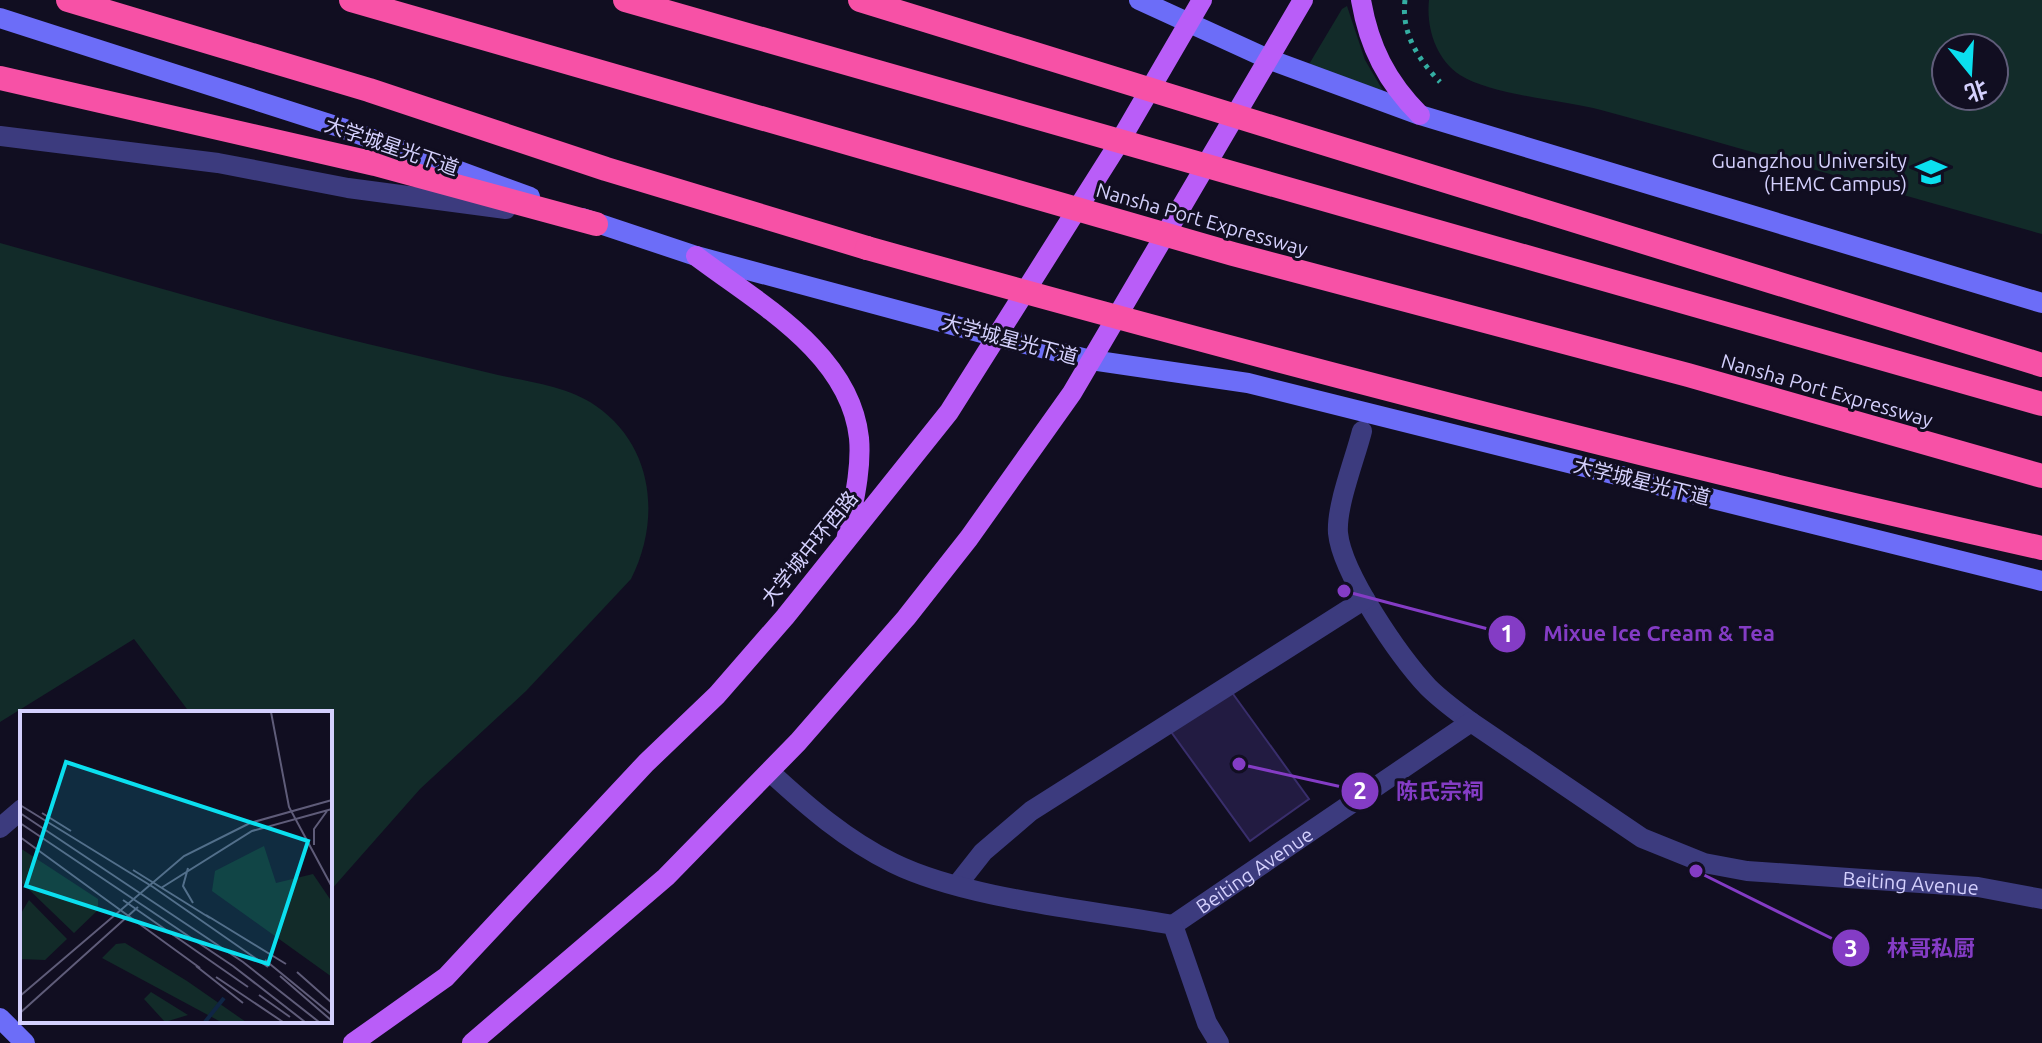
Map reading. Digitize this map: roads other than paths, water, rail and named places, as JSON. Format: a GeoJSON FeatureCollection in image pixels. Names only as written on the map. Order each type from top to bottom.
{"type":"FeatureCollection","features":[{"type":"Feature","properties":{"kind":"highway"},"geometry":{"type":"LineString","coordinates":[[68,0],[369,90],[734,209],[1070,305],[1541,427],[2042,548]]}},
{"type":"Feature","properties":{"kind":"highway","name":"Nansha Port Expressway"},"geometry":{"type":"LineString","coordinates":[[351,0],[1218,250],[1688,375],[2042,476]]}},
{"type":"Feature","properties":{"kind":"highway"},"geometry":{"type":"LineString","coordinates":[[625,0],[2042,404]]}},
{"type":"Feature","properties":{"kind":"highway"},"geometry":{"type":"LineString","coordinates":[[860,0],[2042,365]]}},
{"type":"Feature","properties":{"kind":"highway"},"geometry":{"type":"LineString","coordinates":[[0,78],[375,164],[596,224]]}},
{"type":"Feature","properties":{"kind":"main road"},"geometry":{"type":"LineString","coordinates":[[1139,0],[1268,59],[1420,115],[2042,303]]}},
{"type":"Feature","properties":{"kind":"main road","name":"大学城中环西路"},"geometry":{"type":"LineString","coordinates":[[353,1043],[446,977],[646,763],[717,695],[846,542],[949,412],[1202,0]]}},
{"type":"Feature","properties":{"kind":"main road"},"geometry":{"type":"LineString","coordinates":[[472,1043],[666,877],[770,772],[906,618],[969,538],[1091,360],[1303,0]]}},
{"type":"Feature","properties":{"kind":"main road"},"geometry":{"type":"LineString","coordinates":[[1361,0],[1380,64],[1400,94],[1420,115]]}},
{"type":"Feature","properties":{"kind":"main road","name":"大学城星光下道"},"geometry":{"type":"LineString","coordinates":[[0,18],[342,128],[596,224],[696,256],[1091,360],[1248,383],[2042,581]]}},
{"type":"Feature","properties":{"kind":"main road"},"geometry":{"type":"LineString","coordinates":[[696,256],[782,321],[820,356],[842,384],[854,409],[859,440],[846,542]]}},
{"type":"Feature","properties":{"kind":"main road"},"geometry":{"type":"LineString","coordinates":[[0,1018],[25,1043]]}},
{"type":"Feature","properties":{"kind":"street"},"geometry":{"type":"LineString","coordinates":[[0,136],[218,163],[348,188],[596,224]]}},
{"type":"Feature","properties":{"kind":"street"},"geometry":{"type":"LineString","coordinates":[[1362,431],[1338,531],[1342,553],[1365,599],[1428,687],[1471,722]]}},
{"type":"Feature","properties":{"kind":"street"},"geometry":{"type":"LineString","coordinates":[[957,885],[983,852],[1031,811],[1365,599]]}},
{"type":"Feature","properties":{"kind":"street","name":"Beiting Avenue"},"geometry":{"type":"LineString","coordinates":[[1173,925],[1471,722],[1642,838],[1704,863],[1747,871],[1978,887],[2042,899]]}},
{"type":"Feature","properties":{"kind":"street"},"geometry":{"type":"LineString","coordinates":[[770,772],[813,811],[863,847],[894,864],[957,885],[1173,925],[1207,1023],[1219,1043]]}},
{"type":"Feature","properties":{"kind":"street"},"geometry":{"type":"LineString","coordinates":[[0,828],[20,811]]}},
{"type":"Feature","properties":{"kind":"place","name":"Guangzhou University (HEMC Campus)"},"geometry":{"type":"Point","coordinates":[1931,172]}},
{"type":"Feature","properties":{"kind":"place","name":"Mixue Ice Cream & Tea"},"geometry":{"type":"Point","coordinates":[1344,591]}},
{"type":"Feature","properties":{"kind":"place","name":"陈氏宗祠"},"geometry":{"type":"Point","coordinates":[1239,764]}},
{"type":"Feature","properties":{"kind":"place","name":"林哥私厨"},"geometry":{"type":"Point","coordinates":[1696,871]}}]}
